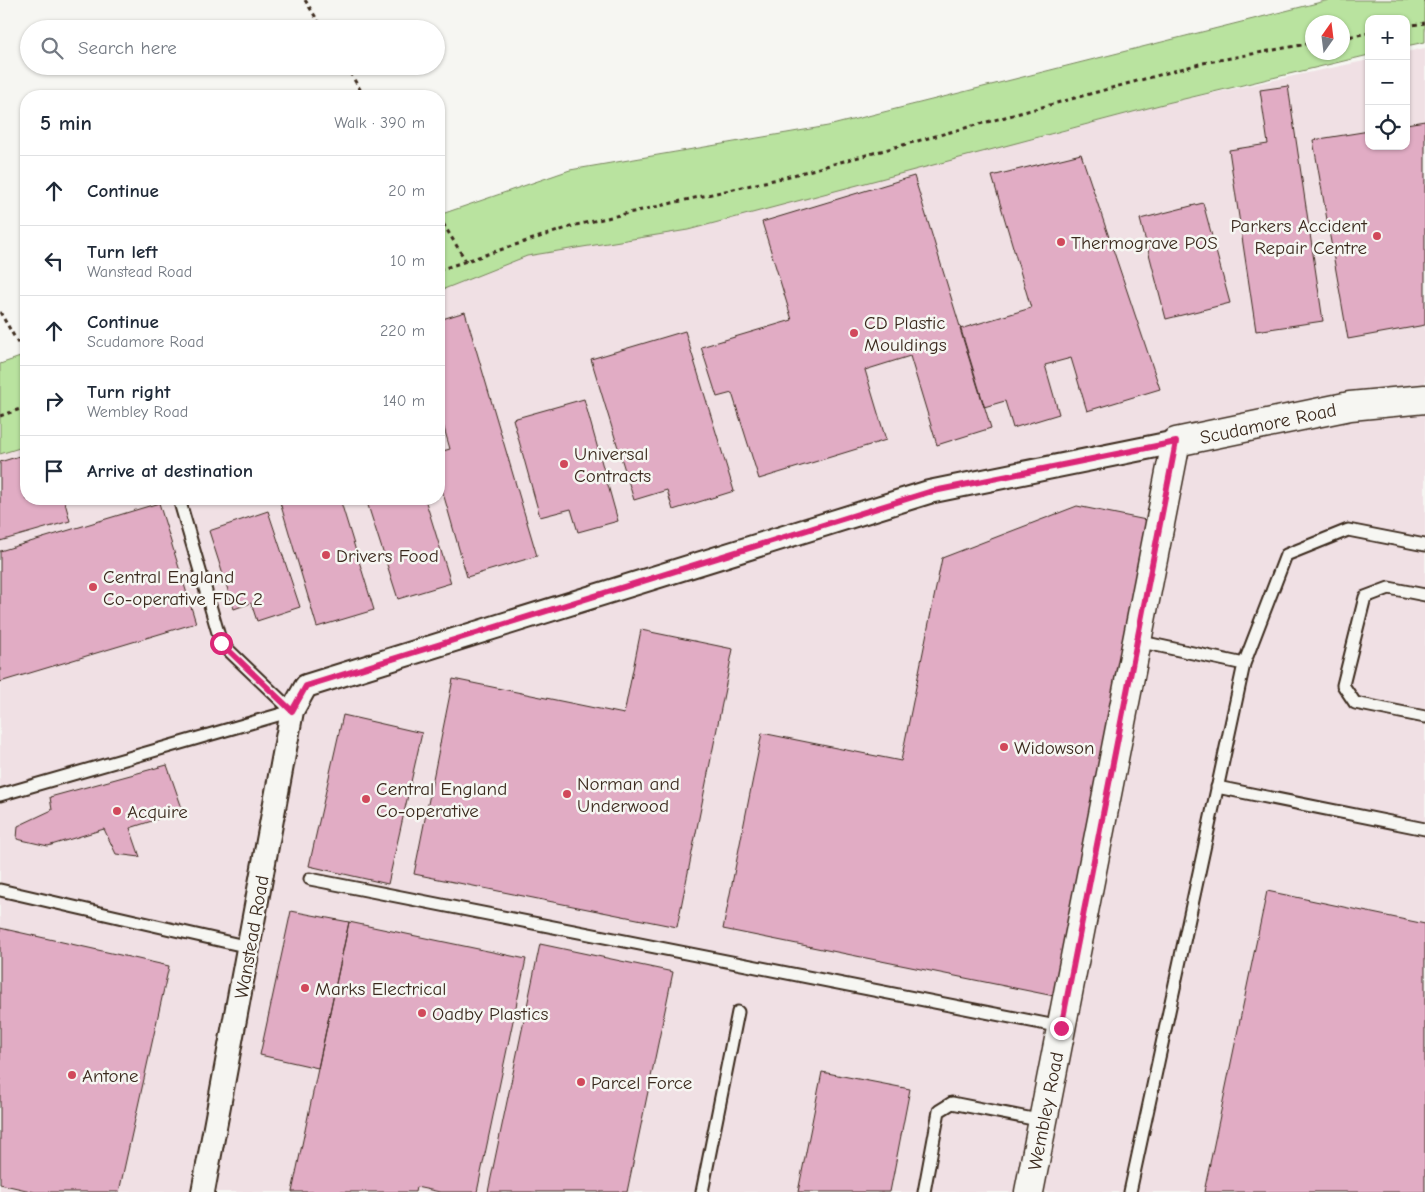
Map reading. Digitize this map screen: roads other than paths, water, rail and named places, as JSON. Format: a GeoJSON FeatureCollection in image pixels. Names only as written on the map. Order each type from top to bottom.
{"type":"FeatureCollection","features":[{"type":"Feature","properties":{"kind":"street","name":"Scudamore Road"},"geometry":{"type":"LineString","coordinates":[[306,686],[929,492],[1350,406],[1425,399]]}},
{"type":"Feature","properties":{"kind":"street","name":"Wembley Road"},"geometry":{"type":"LineString","coordinates":[[1029,1192],[1176,442]]}},
{"type":"Feature","properties":{"kind":"street","name":"Wanstead Road"},"geometry":{"type":"LineString","coordinates":[[203,1192],[292,711],[306,686]]}},
{"type":"Feature","properties":{"kind":"lane"},"geometry":{"type":"LineString","coordinates":[[181,505],[221,643],[292,711]]}},
{"type":"Feature","properties":{"kind":"lane"},"geometry":{"type":"LineString","coordinates":[[1130,1192],[1244,664],[1286,555],[1348,530],[1425,545]]}},
{"type":"Feature","properties":{"kind":"lane"},"geometry":{"type":"LineString","coordinates":[[1425,596],[1389,588],[1365,596],[1343,685],[1354,703],[1425,717]]}},
{"type":"Feature","properties":{"kind":"lane"},"geometry":{"type":"LineString","coordinates":[[1137,641],[1244,664]]}},
{"type":"Feature","properties":{"kind":"lane"},"geometry":{"type":"LineString","coordinates":[[0,795],[292,711]]}},
{"type":"Feature","properties":{"kind":"lane"},"geometry":{"type":"LineString","coordinates":[[1217,787],[1425,829]]}},
{"type":"Feature","properties":{"kind":"lane"},"geometry":{"type":"LineString","coordinates":[[310,879],[1061,1028]]}},
{"type":"Feature","properties":{"kind":"lane"},"geometry":{"type":"LineString","coordinates":[[0,890],[249,947]]}},
{"type":"Feature","properties":{"kind":"lane"},"geometry":{"type":"LineString","coordinates":[[702,1192],[738,1012]]}},
{"type":"Feature","properties":{"kind":"lane"},"geometry":{"type":"LineString","coordinates":[[924,1192],[939,1111],[952,1103],[1043,1121]]}},
{"type":"Feature","properties":{"kind":"place","name":"Parkers Accident Repair Centre"},"geometry":{"type":"Point","coordinates":[1377,236]}},
{"type":"Feature","properties":{"kind":"place","name":"Thermograve POS"},"geometry":{"type":"Point","coordinates":[1061,242]}},
{"type":"Feature","properties":{"kind":"place","name":"CD Plastic Mouldings"},"geometry":{"type":"Point","coordinates":[854,333]}},
{"type":"Feature","properties":{"kind":"place","name":"Universal Contracts"},"geometry":{"type":"Point","coordinates":[564,464]}},
{"type":"Feature","properties":{"kind":"place","name":"Drivers Food"},"geometry":{"type":"Point","coordinates":[326,555]}},
{"type":"Feature","properties":{"kind":"place","name":"Central England Co-operative FDC 2"},"geometry":{"type":"Point","coordinates":[93,587]}},
{"type":"Feature","properties":{"kind":"place","name":"Widowson"},"geometry":{"type":"Point","coordinates":[1004,747]}},
{"type":"Feature","properties":{"kind":"place","name":"Norman and Underwood"},"geometry":{"type":"Point","coordinates":[567,794]}},
{"type":"Feature","properties":{"kind":"place","name":"Central England Co-operative"},"geometry":{"type":"Point","coordinates":[366,799]}},
{"type":"Feature","properties":{"kind":"place","name":"Acquire"},"geometry":{"type":"Point","coordinates":[117,811]}},
{"type":"Feature","properties":{"kind":"place","name":"Marks Electrical"},"geometry":{"type":"Point","coordinates":[305,988]}},
{"type":"Feature","properties":{"kind":"place","name":"Oadby Plastics"},"geometry":{"type":"Point","coordinates":[422,1013]}},
{"type":"Feature","properties":{"kind":"place","name":"Antone"},"geometry":{"type":"Point","coordinates":[72,1075]}},
{"type":"Feature","properties":{"kind":"place","name":"Parcel Force"},"geometry":{"type":"Point","coordinates":[581,1082]}}]}
